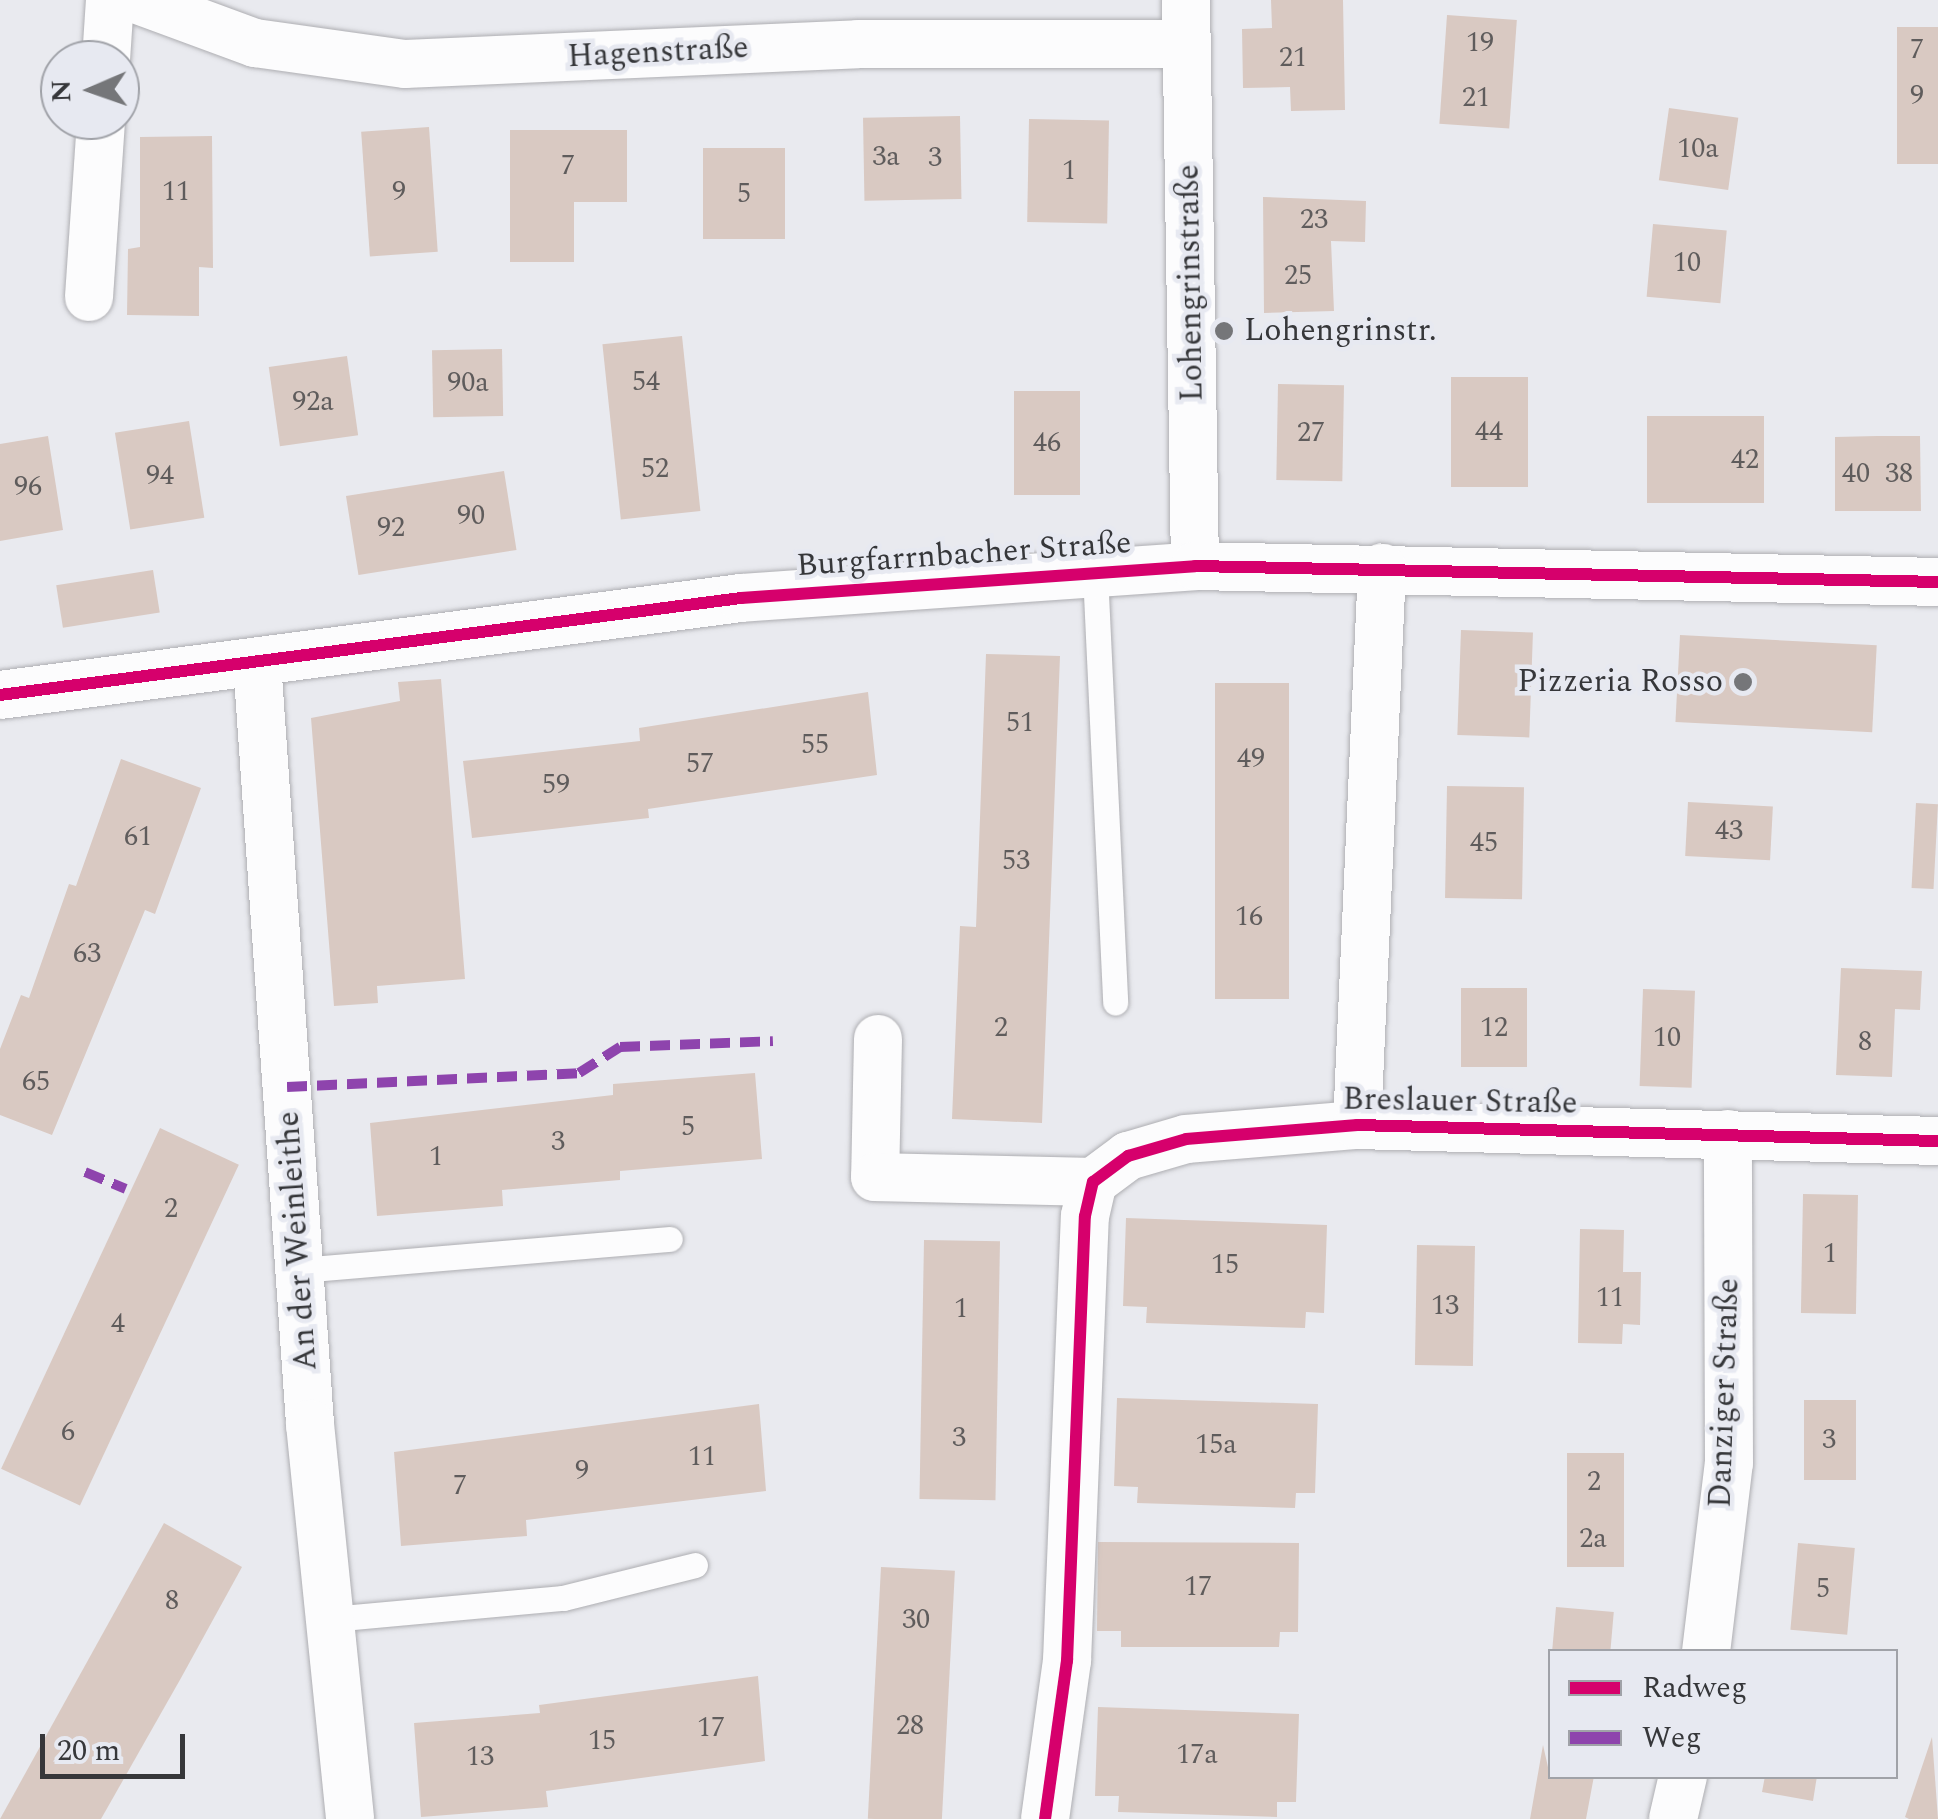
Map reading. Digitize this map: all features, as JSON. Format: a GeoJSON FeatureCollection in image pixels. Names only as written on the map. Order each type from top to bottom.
{"type":"FeatureCollection","features":[{"type":"Feature","properties":{"kind":"street"},"geometry":{"type":"LineString","coordinates":[[107,40],[110,0]]}},
{"type":"Feature","properties":{"kind":"street","name":"Hagenstraße"},"geometry":{"type":"LineString","coordinates":[[138,0],[255,43],[405,64],[858,44],[1186,22]]}},
{"type":"Feature","properties":{"kind":"street","name":"Lohengrinstraße"},"geometry":{"type":"LineString","coordinates":[[1186,22],[1195,566]]}},
{"type":"Feature","properties":{"kind":"street"},"geometry":{"type":"LineString","coordinates":[[89,297],[100,140]]}},
{"type":"Feature","properties":{"kind":"street","name":"Burgfarrnbacher Straße"},"geometry":{"type":"LineString","coordinates":[[0,696],[741,598],[1195,566],[1938,582]]}},
{"type":"Feature","properties":{"kind":"street","name":"Breslauer Straße"},"geometry":{"type":"LineString","coordinates":[[1357,1125],[1382,568]]}},
{"type":"Feature","properties":{"kind":"street","name":"An der Weinleithe"},"geometry":{"type":"LineString","coordinates":[[257,662],[300,1270],[350,1819]]}},
{"type":"Feature","properties":{"kind":"street"},"geometry":{"type":"LineString","coordinates":[[878,1040],[875,1177],[1093,1182],[1067,1661],[1045,1819]]}},
{"type":"Feature","properties":{"kind":"street","name":"Breslauer Straße"},"geometry":{"type":"LineString","coordinates":[[1093,1182],[1128,1156],[1186,1140],[1357,1125],[1938,1140]]}},
{"type":"Feature","properties":{"kind":"street","name":"Danziger Straße"},"geometry":{"type":"LineString","coordinates":[[1706,1649],[1729,1463],[1728,1134]]}},
{"type":"Feature","properties":{"kind":"street"},"geometry":{"type":"LineString","coordinates":[[1673,1819],[1682,1779]]}},
{"type":"Feature","properties":{"kind":"lane"},"geometry":{"type":"LineString","coordinates":[[1095,574],[1115,1002]]}},
{"type":"Feature","properties":{"kind":"lane"},"geometry":{"type":"LineString","coordinates":[[300,1270],[670,1239]]}},
{"type":"Feature","properties":{"kind":"lane"},"geometry":{"type":"LineString","coordinates":[[331,1619],[563,1598],[696,1565]]}},
{"type":"Feature","properties":{"kind":"building"},"geometry":{"type":"Polygon","coordinates":[[[1271,0],[1343,0],[1345,110],[1291,111],[1290,87],[1243,88],[1242,29],[1272,28],[1271,0]]]}},
{"type":"Feature","properties":{"kind":"building"},"geometry":{"type":"Polygon","coordinates":[[[1447,15],[1517,20],[1509,129],[1439,124],[1447,15]]]}},
{"type":"Feature","properties":{"kind":"building"},"geometry":{"type":"Polygon","coordinates":[[[1897,27],[1938,27],[1938,164],[1897,164],[1897,27]]]}},
{"type":"Feature","properties":{"kind":"building"},"geometry":{"type":"Polygon","coordinates":[[[1669,108],[1738,118],[1728,190],[1659,180],[1669,108]]]}},
{"type":"Feature","properties":{"kind":"building"},"geometry":{"type":"Polygon","coordinates":[[[960,116],[961,199],[864,201],[863,118],[960,116]]]}},
{"type":"Feature","properties":{"kind":"building"},"geometry":{"type":"Polygon","coordinates":[[[1029,119],[1109,120],[1107,223],[1027,222],[1029,119]]]}},
{"type":"Feature","properties":{"kind":"building"},"geometry":{"type":"Polygon","coordinates":[[[429,127],[438,252],[370,256],[361,132],[429,127]]]}},
{"type":"Feature","properties":{"kind":"building"},"geometry":{"type":"Polygon","coordinates":[[[510,130],[627,130],[627,202],[574,202],[574,262],[510,262],[510,130]]]}},
{"type":"Feature","properties":{"kind":"building"},"geometry":{"type":"Polygon","coordinates":[[[212,136],[213,268],[199,267],[199,316],[127,315],[128,249],[140,247],[140,137],[212,136]]]}},
{"type":"Feature","properties":{"kind":"building"},"geometry":{"type":"Polygon","coordinates":[[[703,148],[785,148],[785,239],[703,239],[703,148]]]}},
{"type":"Feature","properties":{"kind":"building"},"geometry":{"type":"Polygon","coordinates":[[[1263,197],[1366,201],[1365,242],[1331,241],[1334,311],[1264,313],[1263,197]]]}},
{"type":"Feature","properties":{"kind":"building"},"geometry":{"type":"Polygon","coordinates":[[[1653,224],[1727,230],[1720,303],[1647,297],[1653,224]]]}},
{"type":"Feature","properties":{"kind":"building"},"geometry":{"type":"Polygon","coordinates":[[[682,336],[700,511],[621,519],[602,344],[682,336]]]}},
{"type":"Feature","properties":{"kind":"building"},"geometry":{"type":"Polygon","coordinates":[[[502,349],[503,416],[433,417],[432,350],[502,349]]]}},
{"type":"Feature","properties":{"kind":"building"},"geometry":{"type":"Polygon","coordinates":[[[347,356],[358,435],[280,446],[269,367],[347,356]]]}},
{"type":"Feature","properties":{"kind":"building"},"geometry":{"type":"Polygon","coordinates":[[[1451,377],[1528,377],[1528,487],[1451,487],[1451,377]]]}},
{"type":"Feature","properties":{"kind":"building"},"geometry":{"type":"Polygon","coordinates":[[[1278,384],[1344,385],[1342,481],[1276,480],[1278,384]]]}},
{"type":"Feature","properties":{"kind":"building"},"geometry":{"type":"Polygon","coordinates":[[[1014,391],[1080,391],[1080,495],[1014,495],[1014,391]]]}},
{"type":"Feature","properties":{"kind":"building"},"geometry":{"type":"Polygon","coordinates":[[[1647,416],[1764,416],[1764,503],[1647,503],[1647,416]]]}},
{"type":"Feature","properties":{"kind":"building"},"geometry":{"type":"Polygon","coordinates":[[[189,421],[204,518],[130,530],[115,433],[189,421]]]}},
{"type":"Feature","properties":{"kind":"building"},"geometry":{"type":"Polygon","coordinates":[[[48,436],[63,530],[0,541],[0,444],[48,436]]]}},
{"type":"Feature","properties":{"kind":"building"},"geometry":{"type":"Polygon","coordinates":[[[1920,436],[1921,511],[1835,511],[1835,437],[1920,436]]]}},
{"type":"Feature","properties":{"kind":"building"},"geometry":{"type":"Polygon","coordinates":[[[504,471],[517,550],[358,575],[346,496],[504,471]]]}},
{"type":"Feature","properties":{"kind":"building"},"geometry":{"type":"Polygon","coordinates":[[[153,570],[160,612],[63,628],[56,585],[153,570]]]}},
{"type":"Feature","properties":{"kind":"building"},"geometry":{"type":"Polygon","coordinates":[[[1461,630],[1533,633],[1529,737],[1457,735],[1461,630]]]}},
{"type":"Feature","properties":{"kind":"building","name":"Pizzeria Rosso"},"geometry":{"type":"Polygon","coordinates":[[[1680,635],[1877,645],[1872,732],[1675,722],[1680,635]]]}},
{"type":"Feature","properties":{"kind":"building"},"geometry":{"type":"Polygon","coordinates":[[[986,654],[1060,656],[1042,1123],[952,1119],[960,926],[976,927],[986,654]]]}},
{"type":"Feature","properties":{"kind":"building"},"geometry":{"type":"Polygon","coordinates":[[[441,679],[465,979],[377,986],[378,1003],[334,1006],[311,718],[400,701],[398,682],[441,679]]]}},
{"type":"Feature","properties":{"kind":"building"},"geometry":{"type":"Polygon","coordinates":[[[1215,683],[1289,683],[1289,999],[1215,999],[1215,683]]]}},
{"type":"Feature","properties":{"kind":"building"},"geometry":{"type":"Polygon","coordinates":[[[868,692],[877,775],[648,809],[649,818],[472,838],[463,761],[640,741],[639,728],[868,692]]]}},
{"type":"Feature","properties":{"kind":"building"},"geometry":{"type":"Polygon","coordinates":[[[121,759],[201,788],[155,914],[145,910],[52,1135],[0,1115],[0,1049],[21,995],[29,998],[69,884],[76,886],[121,759]]]}},
{"type":"Feature","properties":{"kind":"building"},"geometry":{"type":"Polygon","coordinates":[[[1447,786],[1524,787],[1522,899],[1445,898],[1447,786]]]}},
{"type":"Feature","properties":{"kind":"building"},"geometry":{"type":"Polygon","coordinates":[[[1688,802],[1773,806],[1770,860],[1685,856],[1688,802]]]}},
{"type":"Feature","properties":{"kind":"building"},"geometry":{"type":"Polygon","coordinates":[[[1916,803],[1938,804],[1934,889],[1912,888],[1916,803]]]}},
{"type":"Feature","properties":{"kind":"building"},"geometry":{"type":"Polygon","coordinates":[[[1841,968],[1922,971],[1920,1010],[1895,1009],[1892,1077],[1836,1075],[1841,968]]]}},
{"type":"Feature","properties":{"kind":"building"},"geometry":{"type":"Polygon","coordinates":[[[1461,988],[1527,988],[1527,1067],[1461,1067],[1461,988]]]}},
{"type":"Feature","properties":{"kind":"building"},"geometry":{"type":"Polygon","coordinates":[[[1643,989],[1695,991],[1692,1088],[1640,1086],[1643,989]]]}},
{"type":"Feature","properties":{"kind":"building"},"geometry":{"type":"Polygon","coordinates":[[[755,1073],[762,1159],[620,1171],[620,1180],[502,1190],[503,1206],[377,1216],[370,1123],[613,1095],[613,1084],[755,1073]]]}},
{"type":"Feature","properties":{"kind":"building"},"geometry":{"type":"Polygon","coordinates":[[[160,1128],[239,1165],[80,1506],[1,1469],[160,1128]]]}},
{"type":"Feature","properties":{"kind":"building"},"geometry":{"type":"Polygon","coordinates":[[[1803,1194],[1858,1195],[1856,1314],[1801,1313],[1803,1194]]]}},
{"type":"Feature","properties":{"kind":"building"},"geometry":{"type":"Polygon","coordinates":[[[1126,1218],[1327,1225],[1324,1313],[1306,1312],[1305,1328],[1146,1323],[1147,1307],[1123,1306],[1126,1218]]]}},
{"type":"Feature","properties":{"kind":"building"},"geometry":{"type":"Polygon","coordinates":[[[1580,1229],[1624,1230],[1623,1272],[1641,1272],[1640,1325],[1623,1324],[1622,1344],[1578,1343],[1580,1229]]]}},
{"type":"Feature","properties":{"kind":"building"},"geometry":{"type":"Polygon","coordinates":[[[924,1240],[1000,1241],[995,1500],[919,1499],[924,1240]]]}},
{"type":"Feature","properties":{"kind":"building"},"geometry":{"type":"Polygon","coordinates":[[[1417,1245],[1475,1246],[1473,1366],[1415,1365],[1417,1245]]]}},
{"type":"Feature","properties":{"kind":"building"},"geometry":{"type":"Polygon","coordinates":[[[1117,1398],[1318,1404],[1315,1493],[1296,1493],[1295,1508],[1137,1503],[1138,1487],[1114,1486],[1117,1398]]]}},
{"type":"Feature","properties":{"kind":"building"},"geometry":{"type":"Polygon","coordinates":[[[1804,1400],[1856,1400],[1856,1480],[1804,1480],[1804,1400]]]}},
{"type":"Feature","properties":{"kind":"building"},"geometry":{"type":"Polygon","coordinates":[[[759,1404],[766,1491],[526,1520],[527,1536],[401,1546],[394,1452],[759,1404]]]}},
{"type":"Feature","properties":{"kind":"building"},"geometry":{"type":"Polygon","coordinates":[[[1567,1453],[1624,1453],[1624,1567],[1567,1567],[1567,1453]]]}},
{"type":"Feature","properties":{"kind":"building"},"geometry":{"type":"Polygon","coordinates":[[[164,1523],[242,1567],[181,1678],[101,1819],[0,1819],[164,1523]]]}},
{"type":"Feature","properties":{"kind":"building"},"geometry":{"type":"Polygon","coordinates":[[[1098,1542],[1299,1543],[1298,1632],[1280,1632],[1279,1647],[1121,1647],[1121,1631],[1097,1631],[1098,1542]]]}},
{"type":"Feature","properties":{"kind":"building"},"geometry":{"type":"Polygon","coordinates":[[[1798,1543],[1855,1548],[1847,1635],[1790,1630],[1798,1543]]]}},
{"type":"Feature","properties":{"kind":"building"},"geometry":{"type":"Polygon","coordinates":[[[881,1567],[955,1571],[942,1819],[868,1819],[881,1567]]]}},
{"type":"Feature","properties":{"kind":"building"},"geometry":{"type":"Polygon","coordinates":[[[1556,1607],[1614,1612],[1611,1649],[1552,1649],[1556,1607]]]}},
{"type":"Feature","properties":{"kind":"building"},"geometry":{"type":"Polygon","coordinates":[[[758,1676],[765,1761],[546,1791],[548,1807],[421,1817],[414,1723],[540,1713],[539,1705],[758,1676]]]}},
{"type":"Feature","properties":{"kind":"building"},"geometry":{"type":"Polygon","coordinates":[[[1098,1707],[1299,1714],[1296,1802],[1277,1802],[1277,1817],[1118,1812],[1119,1796],[1095,1796],[1098,1707]]]}},
{"type":"Feature","properties":{"kind":"building"},"geometry":{"type":"Polygon","coordinates":[[[1932,1737],[1938,1819],[1909,1819],[1905,1817],[1932,1737]]]}},
{"type":"Feature","properties":{"kind":"building"},"geometry":{"type":"Polygon","coordinates":[[[1543,1745],[1548,1779],[1593,1779],[1586,1819],[1530,1819],[1543,1745]]]}},
{"type":"Feature","properties":{"kind":"building"},"geometry":{"type":"Polygon","coordinates":[[[1764,1779],[1817,1779],[1813,1801],[1762,1792],[1764,1779]]]}},
{"type":"Feature","properties":{"kind":"marked path"},"geometry":{"type":"LineString","coordinates":[[287,1087],[579,1073],[620,1047],[773,1041]]}},
{"type":"Feature","properties":{"kind":"marked path"},"geometry":{"type":"LineString","coordinates":[[85,1172],[126,1189]]}},
{"type":"Feature","properties":{"kind":"cycle path"},"geometry":{"type":"LineString","coordinates":[[0,695],[741,598],[1195,566],[1938,582]]}},
{"type":"Feature","properties":{"kind":"cycle path"},"geometry":{"type":"LineString","coordinates":[[1045,1819],[1067,1661],[1085,1216],[1093,1182],[1128,1156],[1186,1139],[1357,1125],[1938,1141]]}},
{"type":"Feature","properties":{"kind":"place","name":"Lohengrinstr."},"geometry":{"type":"Point","coordinates":[1224,331]}},
{"type":"Feature","properties":{"kind":"place","name":"Pizzeria Rosso"},"geometry":{"type":"Point","coordinates":[1743,682]}}]}
